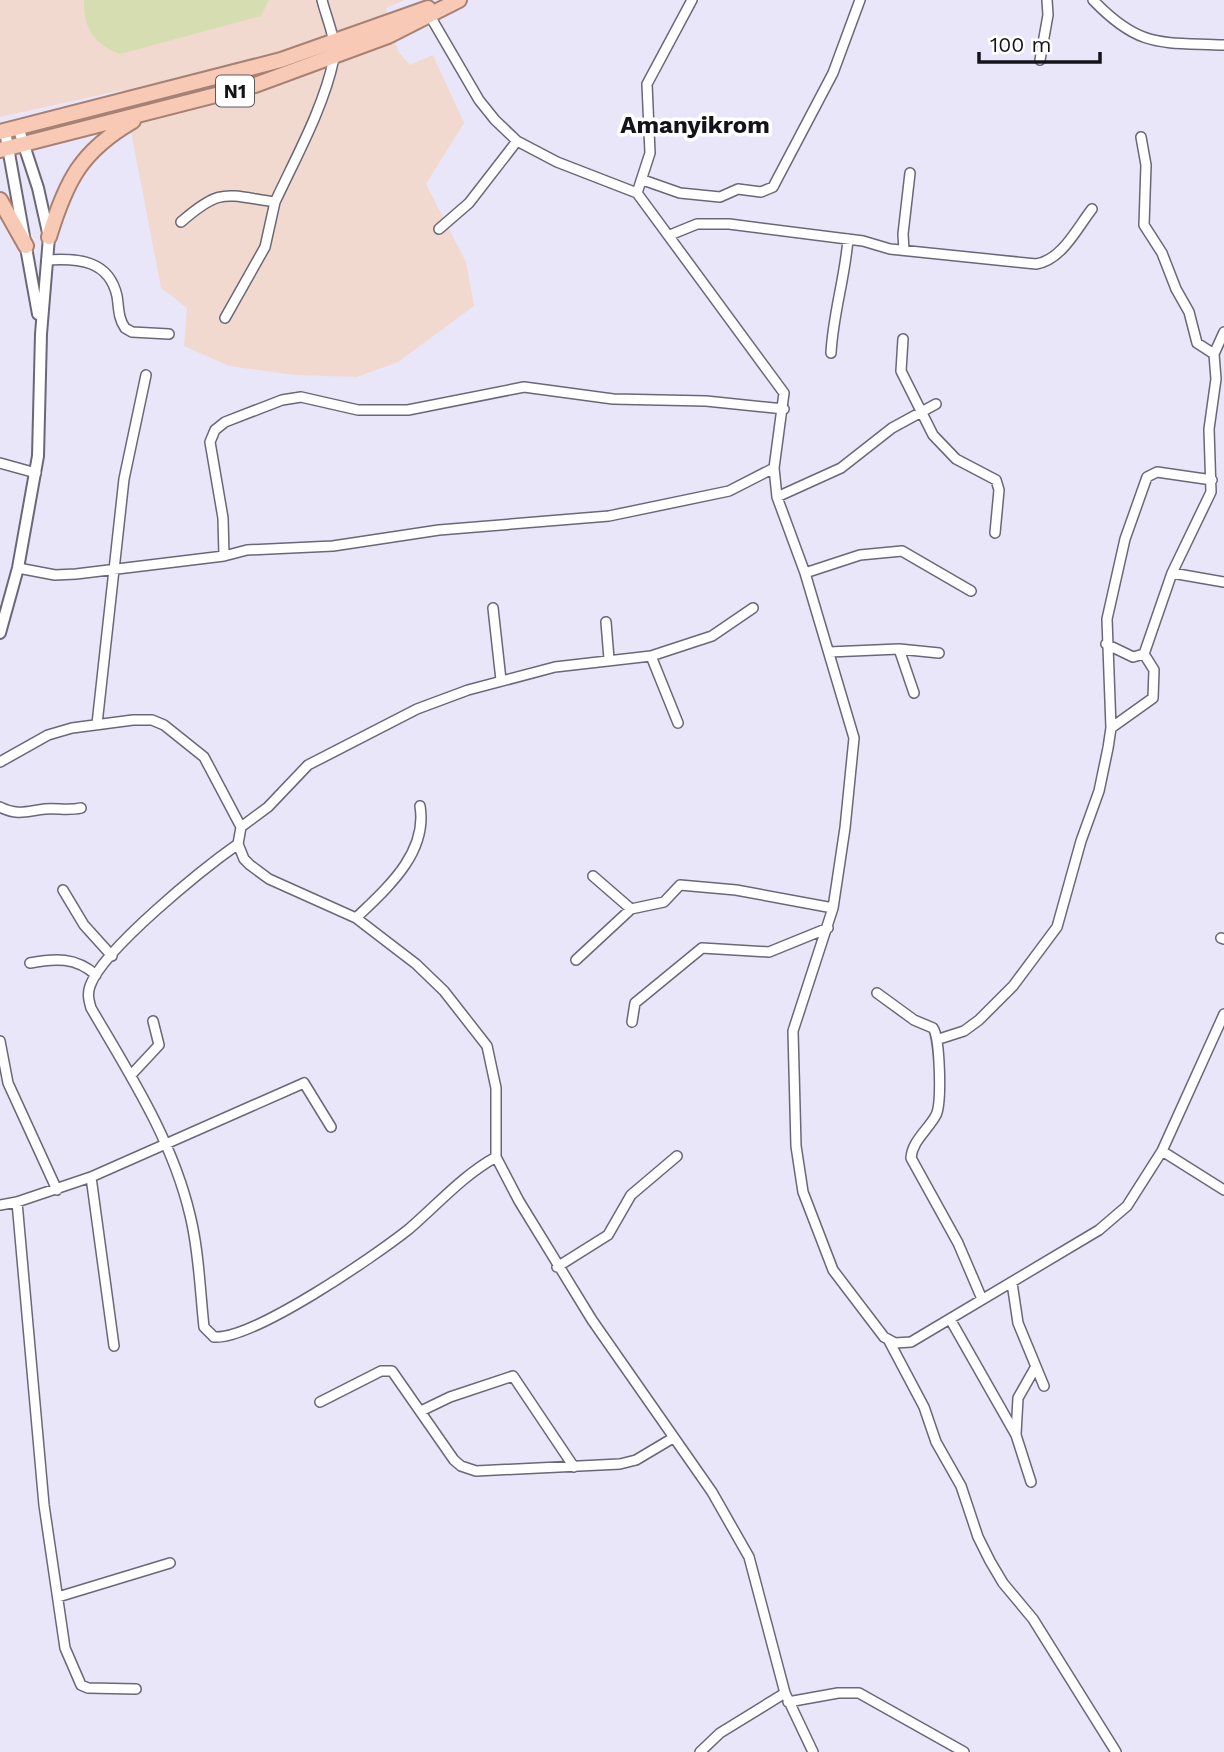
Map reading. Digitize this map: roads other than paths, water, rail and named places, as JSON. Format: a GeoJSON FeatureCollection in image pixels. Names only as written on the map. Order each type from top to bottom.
{"type":"FeatureCollection","features":[{"type":"Feature","properties":{"kind":"highway","name":"N1"},"geometry":{"type":"LineString","coordinates":[[3,149],[244,88],[445,0]]}},
{"type":"Feature","properties":{"kind":"highway","name":"N1"},"geometry":{"type":"LineString","coordinates":[[7,130],[334,50],[430,16],[459,0]]}},
{"type":"Feature","properties":{"kind":"highway"},"geometry":{"type":"LineString","coordinates":[[48,237],[66,187],[87,154],[147,113]]}},
{"type":"Feature","properties":{"kind":"highway"},"geometry":{"type":"LineString","coordinates":[[0,200],[26,246]]}},
{"type":"Feature","properties":{"kind":"street"},"geometry":{"type":"LineString","coordinates":[[225,318],[265,247],[275,202],[322,94],[334,50],[322,0]]}},
{"type":"Feature","properties":{"kind":"street"},"geometry":{"type":"LineString","coordinates":[[637,193],[650,153],[647,84],[692,0]]}},
{"type":"Feature","properties":{"kind":"street"},"geometry":{"type":"LineString","coordinates":[[643,180],[680,193],[720,197],[738,189],[761,192],[774,187],[833,73],[860,0]]}},
{"type":"Feature","properties":{"kind":"street"},"geometry":{"type":"LineString","coordinates":[[1040,60],[1048,15],[1046,0]]}},
{"type":"Feature","properties":{"kind":"street"},"geometry":{"type":"LineString","coordinates":[[1093,0],[1116,23],[1136,36],[1169,42],[1224,45]]}},
{"type":"Feature","properties":{"kind":"street"},"geometry":{"type":"LineString","coordinates":[[430,16],[479,100],[517,141],[557,162],[637,193],[784,393],[784,410],[774,468],[777,498],[830,652],[852,731],[854,748],[833,908],[793,1031],[794,1121],[800,1175],[809,1210],[833,1270],[845,1289],[889,1340],[924,1407],[936,1442],[961,1486],[978,1537],[990,1561],[1009,1591],[1033,1619],[1116,1752]]}},
{"type":"Feature","properties":{"kind":"street"},"geometry":{"type":"LineString","coordinates":[[0,634],[18,568],[36,473],[48,237],[38,188],[23,144],[7,130],[3,149],[26,246],[41,334]]}},
{"type":"Feature","properties":{"kind":"street"},"geometry":{"type":"LineString","coordinates":[[1141,137],[1146,164],[1144,225],[1162,253],[1176,289],[1189,312],[1197,343],[1214,354]]}},
{"type":"Feature","properties":{"kind":"street"},"geometry":{"type":"LineString","coordinates":[[439,229],[470,203],[517,141]]}},
{"type":"Feature","properties":{"kind":"street"},"geometry":{"type":"LineString","coordinates":[[904,250],[910,173]]}},
{"type":"Feature","properties":{"kind":"street"},"geometry":{"type":"LineString","coordinates":[[181,222],[210,198],[222,194],[275,202]]}},
{"type":"Feature","properties":{"kind":"street"},"geometry":{"type":"LineString","coordinates":[[670,235],[697,224],[729,224],[848,239],[904,250],[1040,264],[1058,254],[1092,208]]}},
{"type":"Feature","properties":{"kind":"street"},"geometry":{"type":"LineString","coordinates":[[831,353],[834,316],[843,287],[848,239]]}},
{"type":"Feature","properties":{"kind":"street"},"geometry":{"type":"LineString","coordinates":[[47,260],[77,260],[100,267],[114,287],[125,328],[132,332],[169,334]]}},
{"type":"Feature","properties":{"kind":"street"},"geometry":{"type":"LineString","coordinates":[[1144,654],[1172,573],[1210,496],[1212,480],[1209,429],[1216,379],[1214,354],[1224,332]]}},
{"type":"Feature","properties":{"kind":"street"},"geometry":{"type":"LineString","coordinates":[[903,339],[901,371],[920,412],[941,446],[967,466],[996,480],[999,489],[995,533]]}},
{"type":"Feature","properties":{"kind":"street"},"geometry":{"type":"LineString","coordinates":[[97,724],[124,479],[146,375]]}},
{"type":"Feature","properties":{"kind":"street"},"geometry":{"type":"LineString","coordinates":[[223,556],[223,517],[210,442],[215,430],[225,422],[282,400],[301,397],[358,410],[408,410],[524,387],[613,399],[706,401],[784,410]]}},
{"type":"Feature","properties":{"kind":"street"},"geometry":{"type":"LineString","coordinates":[[777,498],[841,468],[884,433],[936,404]]}},
{"type":"Feature","properties":{"kind":"street"},"geometry":{"type":"LineString","coordinates":[[0,463],[36,473]]}},
{"type":"Feature","properties":{"kind":"street"},"geometry":{"type":"LineString","coordinates":[[18,568],[55,575],[112,570],[223,556],[247,550],[333,546],[439,530],[609,516],[729,491],[774,468]]}},
{"type":"Feature","properties":{"kind":"street"},"geometry":{"type":"LineString","coordinates":[[939,1039],[964,1031],[979,1020],[1013,986],[1057,927],[1099,791],[1111,727],[1106,644],[1111,593],[1125,539],[1149,474],[1157,472],[1212,480]]}},
{"type":"Feature","properties":{"kind":"street"},"geometry":{"type":"LineString","coordinates":[[805,573],[860,555],[902,551],[971,592]]}},
{"type":"Feature","properties":{"kind":"street"},"geometry":{"type":"LineString","coordinates":[[1172,573],[1224,582]]}},
{"type":"Feature","properties":{"kind":"street"},"geometry":{"type":"LineString","coordinates":[[493,608],[501,680]]}},
{"type":"Feature","properties":{"kind":"street"},"geometry":{"type":"LineString","coordinates":[[241,827],[268,807],[318,758],[370,736],[417,709],[501,680],[609,659],[651,656],[712,636],[752,608]]}},
{"type":"Feature","properties":{"kind":"street"},"geometry":{"type":"LineString","coordinates":[[606,622],[609,659]]}},
{"type":"Feature","properties":{"kind":"street"},"geometry":{"type":"LineString","coordinates":[[1106,644],[1133,657],[1144,654]]}},
{"type":"Feature","properties":{"kind":"street"},"geometry":{"type":"LineString","coordinates":[[830,652],[899,649],[939,653]]}},
{"type":"Feature","properties":{"kind":"street"},"geometry":{"type":"LineString","coordinates":[[899,649],[914,694]]}},
{"type":"Feature","properties":{"kind":"street"},"geometry":{"type":"LineString","coordinates":[[1111,727],[1153,698],[1154,670],[1144,654]]}},
{"type":"Feature","properties":{"kind":"street"},"geometry":{"type":"LineString","coordinates":[[651,656],[678,723]]}},
{"type":"Feature","properties":{"kind":"street"},"geometry":{"type":"LineString","coordinates":[[0,762],[48,735],[97,724],[152,720],[177,734],[204,757],[241,827],[238,844],[244,859],[269,879],[356,918],[416,964],[444,990],[482,1036],[494,1073],[496,1157],[557,1267],[712,1492],[746,1548],[787,1698],[813,1752]]}},
{"type":"Feature","properties":{"kind":"street"},"geometry":{"type":"LineString","coordinates":[[356,918],[411,856],[422,830],[420,806]]}},
{"type":"Feature","properties":{"kind":"street"},"geometry":{"type":"LineString","coordinates":[[0,807],[12,813],[24,814],[43,809],[68,811],[81,808]]}},
{"type":"Feature","properties":{"kind":"street"},"geometry":{"type":"LineString","coordinates":[[238,844],[148,918],[96,975],[90,987],[91,1008],[132,1074],[166,1145],[191,1218],[204,1327],[214,1337],[228,1338],[279,1315],[384,1247],[459,1181],[496,1157]]}},
{"type":"Feature","properties":{"kind":"street"},"geometry":{"type":"LineString","coordinates":[[593,876],[631,909]]}},
{"type":"Feature","properties":{"kind":"street"},"geometry":{"type":"LineString","coordinates":[[576,960],[631,909],[658,905],[684,884],[833,908]]}},
{"type":"Feature","properties":{"kind":"street"},"geometry":{"type":"LineString","coordinates":[[63,890],[84,925],[112,956]]}},
{"type":"Feature","properties":{"kind":"street"},"geometry":{"type":"LineString","coordinates":[[632,1022],[635,1003],[702,948],[769,952],[828,928]]}},
{"type":"Feature","properties":{"kind":"street"},"geometry":{"type":"LineString","coordinates":[[30,963],[57,958],[85,964],[96,975]]}},
{"type":"Feature","properties":{"kind":"street"},"geometry":{"type":"LineString","coordinates":[[877,993],[914,1020],[933,1028],[939,1039],[938,1109],[915,1144],[911,1158],[958,1243],[982,1299]]}},
{"type":"Feature","properties":{"kind":"street"},"geometry":{"type":"LineString","coordinates":[[889,1340],[904,1344],[911,1342],[1012,1283],[1121,1213],[1138,1192],[1162,1151],[1221,1030],[1224,1014]]}},
{"type":"Feature","properties":{"kind":"street"},"geometry":{"type":"LineString","coordinates":[[132,1074],[159,1045],[153,1021]]}},
{"type":"Feature","properties":{"kind":"street"},"geometry":{"type":"LineString","coordinates":[[0,1041],[8,1083],[57,1189]]}},
{"type":"Feature","properties":{"kind":"street"},"geometry":{"type":"LineString","coordinates":[[0,1205],[17,1202],[91,1177],[304,1083],[331,1127]]}},
{"type":"Feature","properties":{"kind":"street"},"geometry":{"type":"LineString","coordinates":[[1162,1151],[1224,1190]]}},
{"type":"Feature","properties":{"kind":"street"},"geometry":{"type":"LineString","coordinates":[[557,1267],[608,1235],[631,1195],[677,1156]]}},
{"type":"Feature","properties":{"kind":"street"},"geometry":{"type":"LineString","coordinates":[[91,1177],[114,1346]]}},
{"type":"Feature","properties":{"kind":"street"},"geometry":{"type":"LineString","coordinates":[[17,1202],[44,1505],[65,1648],[81,1685],[88,1688],[136,1689]]}},
{"type":"Feature","properties":{"kind":"street"},"geometry":{"type":"LineString","coordinates":[[1012,1283],[1015,1314],[1034,1355],[1035,1367],[1044,1386]]}},
{"type":"Feature","properties":{"kind":"street"},"geometry":{"type":"LineString","coordinates":[[950,1319],[1016,1436],[1031,1482]]}},
{"type":"Feature","properties":{"kind":"street"},"geometry":{"type":"LineString","coordinates":[[1016,1436],[1018,1398],[1035,1367]]}},
{"type":"Feature","properties":{"kind":"street"},"geometry":{"type":"LineString","coordinates":[[320,1402],[388,1370],[399,1378],[454,1460],[469,1470],[574,1467],[628,1462],[673,1438]]}},
{"type":"Feature","properties":{"kind":"street"},"geometry":{"type":"LineString","coordinates":[[421,1411],[450,1396],[513,1376],[574,1467]]}},
{"type":"Feature","properties":{"kind":"street"},"geometry":{"type":"LineString","coordinates":[[58,1597],[170,1563]]}},
{"type":"Feature","properties":{"kind":"street"},"geometry":{"type":"LineString","coordinates":[[700,1752],[720,1733],[787,1698],[838,1693],[859,1693],[964,1752]]}},
{"type":"Feature","properties":{"kind":"district","name":"Amanyikrom"},"geometry":{"type":"Point","coordinates":[695,125]}}]}
